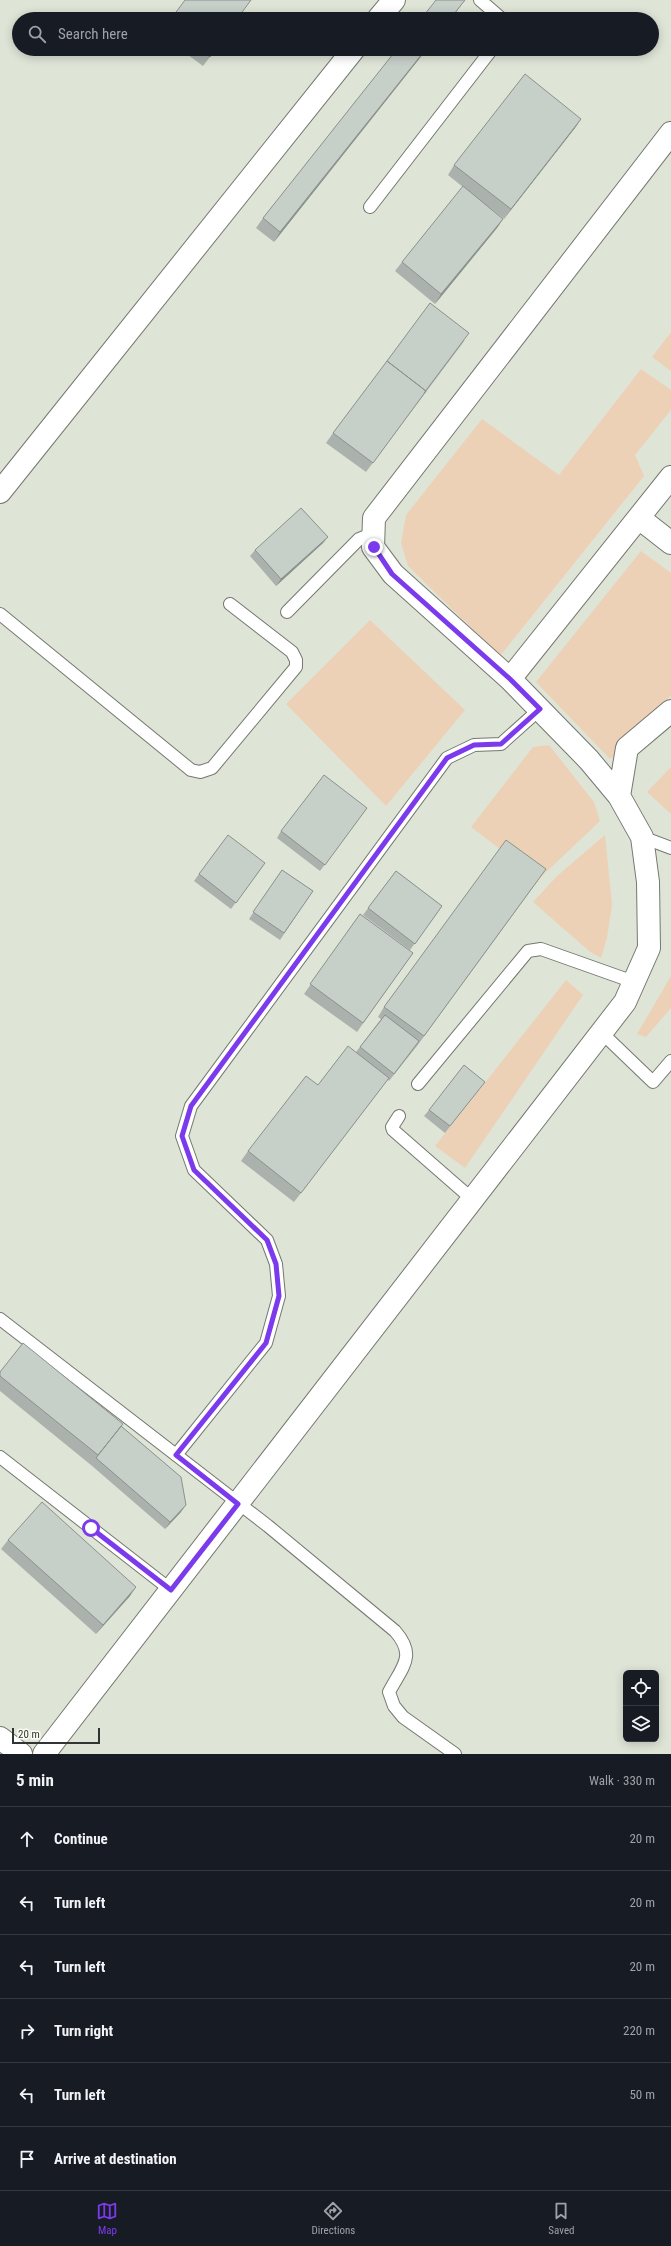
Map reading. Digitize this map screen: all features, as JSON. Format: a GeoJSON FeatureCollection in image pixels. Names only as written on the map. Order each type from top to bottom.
{"type":"FeatureCollection","features":[{"type":"Feature","properties":{"kind":"street"},"geometry":{"type":"LineString","coordinates":[[384,12],[394,0]]}},
{"type":"Feature","properties":{"kind":"street"},"geometry":{"type":"LineString","coordinates":[[0,492],[348,56]]}},
{"type":"Feature","properties":{"kind":"street"},"geometry":{"type":"LineString","coordinates":[[44,1754],[625,1002],[649,948],[648,882],[642,838],[619,796],[589,760],[510,679],[392,574],[374,547],[374,518],[671,133]]}},
{"type":"Feature","properties":{"kind":"street"},"geometry":{"type":"LineString","coordinates":[[510,679],[671,478]]}},
{"type":"Feature","properties":{"kind":"street"},"geometry":{"type":"LineString","coordinates":[[639,518],[671,543]]}},
{"type":"Feature","properties":{"kind":"street"},"geometry":{"type":"LineString","coordinates":[[619,796],[627,748],[671,711]]}},
{"type":"Feature","properties":{"kind":"street"},"geometry":{"type":"LineString","coordinates":[[0,1738],[21,1754]]}},
{"type":"Feature","properties":{"kind":"lane"},"geometry":{"type":"LineString","coordinates":[[480,0],[494,12]]}},
{"type":"Feature","properties":{"kind":"lane"},"geometry":{"type":"LineString","coordinates":[[370,207],[487,56]]}},
{"type":"Feature","properties":{"kind":"lane"},"geometry":{"type":"LineString","coordinates":[[287,612],[359,539],[374,532]]}},
{"type":"Feature","properties":{"kind":"lane"},"geometry":{"type":"LineString","coordinates":[[0,614],[191,770],[200,772],[212,768],[296,667],[296,660],[292,652],[230,604]]}},
{"type":"Feature","properties":{"kind":"lane"},"geometry":{"type":"LineString","coordinates":[[176,1455],[266,1343],[279,1296],[276,1264],[267,1240],[194,1170],[182,1136],[191,1106],[447,758],[474,745],[501,744],[540,709]]}},
{"type":"Feature","properties":{"kind":"lane"},"geometry":{"type":"LineString","coordinates":[[642,838],[671,848]]}},
{"type":"Feature","properties":{"kind":"lane"},"geometry":{"type":"LineString","coordinates":[[418,1084],[528,951],[542,949],[634,982]]}},
{"type":"Feature","properties":{"kind":"lane"},"geometry":{"type":"LineString","coordinates":[[601,1032],[653,1082],[671,1061]]}},
{"type":"Feature","properties":{"kind":"lane"},"geometry":{"type":"LineString","coordinates":[[399,1116],[392,1126],[392,1130],[472,1199]]}},
{"type":"Feature","properties":{"kind":"lane"},"geometry":{"type":"LineString","coordinates":[[0,1319],[268,1526],[400,1637],[405,1642],[407,1656],[389,1692],[394,1706],[403,1717],[455,1754]]}},
{"type":"Feature","properties":{"kind":"lane"},"geometry":{"type":"LineString","coordinates":[[0,1457],[171,1590]]}},
{"type":"Feature","properties":{"kind":"shaded area"},"geometry":{"type":"Polygon","coordinates":[[[0,0],[671,0],[671,1754],[0,1754],[0,0]]]}},
{"type":"Feature","properties":{"kind":"shaded area"},"geometry":{"type":"Polygon","coordinates":[[[671,332],[671,371],[652,357],[671,332]]]}},
{"type":"Feature","properties":{"kind":"shaded area"},"geometry":{"type":"Polygon","coordinates":[[[641,369],[671,390],[671,410],[635,455],[644,476],[500,656],[408,566],[401,543],[406,515],[482,419],[559,475],[641,369]]]}},
{"type":"Feature","properties":{"kind":"shaded area"},"geometry":{"type":"Polygon","coordinates":[[[641,551],[671,573],[671,695],[624,752],[610,759],[536,682],[641,551]]]}},
{"type":"Feature","properties":{"kind":"shaded area"},"geometry":{"type":"Polygon","coordinates":[[[370,620],[465,710],[386,806],[286,704],[370,620]]]}},
{"type":"Feature","properties":{"kind":"shaded area"},"geometry":{"type":"Polygon","coordinates":[[[549,745],[594,802],[600,821],[539,879],[471,827],[533,747],[549,745]]]}},
{"type":"Feature","properties":{"kind":"shaded area"},"geometry":{"type":"Polygon","coordinates":[[[671,767],[671,814],[647,792],[671,767]]]}},
{"type":"Feature","properties":{"kind":"shaded area"},"geometry":{"type":"Polygon","coordinates":[[[605,835],[612,905],[607,938],[601,958],[589,951],[533,902],[557,876],[605,835]]]}},
{"type":"Feature","properties":{"kind":"shaded area"},"geometry":{"type":"Polygon","coordinates":[[[671,976],[671,1008],[646,1037],[637,1034],[671,976]]]}},
{"type":"Feature","properties":{"kind":"shaded area"},"geometry":{"type":"Polygon","coordinates":[[[566,980],[583,995],[465,1168],[435,1146],[566,980]]]}},
{"type":"Feature","properties":{"kind":"building"},"geometry":{"type":"Polygon","coordinates":[[[185,0],[251,0],[242,12],[176,12],[185,0]]]}},
{"type":"Feature","properties":{"kind":"building"},"geometry":{"type":"Polygon","coordinates":[[[436,0],[465,0],[456,12],[427,12],[436,0]]]}},
{"type":"Feature","properties":{"kind":"building"},"geometry":{"type":"Polygon","coordinates":[[[391,56],[420,56],[280,232],[263,218],[391,56]]]}},
{"type":"Feature","properties":{"kind":"building"},"geometry":{"type":"Polygon","coordinates":[[[525,74],[581,119],[511,209],[454,165],[525,74]]]}},
{"type":"Feature","properties":{"kind":"building"},"geometry":{"type":"Polygon","coordinates":[[[463,186],[503,219],[441,294],[402,262],[463,186]]]}},
{"type":"Feature","properties":{"kind":"building"},"geometry":{"type":"Polygon","coordinates":[[[430,303],[469,333],[426,391],[387,361],[430,303]]]}},
{"type":"Feature","properties":{"kind":"building"},"geometry":{"type":"Polygon","coordinates":[[[387,361],[426,391],[373,463],[333,433],[387,361]]]}},
{"type":"Feature","properties":{"kind":"building"},"geometry":{"type":"Polygon","coordinates":[[[301,508],[328,537],[281,579],[255,550],[301,508]]]}},
{"type":"Feature","properties":{"kind":"building"},"geometry":{"type":"Polygon","coordinates":[[[324,775],[367,808],[325,865],[281,831],[324,775]]]}},
{"type":"Feature","properties":{"kind":"building"},"geometry":{"type":"Polygon","coordinates":[[[228,835],[265,863],[236,903],[199,874],[228,835]]]}},
{"type":"Feature","properties":{"kind":"building"},"geometry":{"type":"Polygon","coordinates":[[[506,840],[546,869],[424,1036],[384,1007],[506,840]]]}},
{"type":"Feature","properties":{"kind":"building"},"geometry":{"type":"Polygon","coordinates":[[[282,870],[313,891],[284,933],[253,912],[282,870]]]}},
{"type":"Feature","properties":{"kind":"building"},"geometry":{"type":"Polygon","coordinates":[[[396,871],[442,906],[415,944],[368,908],[396,871]]]}},
{"type":"Feature","properties":{"kind":"building"},"geometry":{"type":"Polygon","coordinates":[[[360,914],[413,953],[363,1023],[310,984],[360,914]]]}},
{"type":"Feature","properties":{"kind":"building"},"geometry":{"type":"Polygon","coordinates":[[[385,1015],[419,1041],[394,1074],[360,1047],[385,1015]]]}},
{"type":"Feature","properties":{"kind":"building"},"geometry":{"type":"Polygon","coordinates":[[[348,1046],[389,1078],[301,1193],[248,1151],[306,1076],[318,1085],[348,1046]]]}},
{"type":"Feature","properties":{"kind":"building"},"geometry":{"type":"Polygon","coordinates":[[[464,1065],[485,1082],[450,1126],[429,1110],[464,1065]]]}},
{"type":"Feature","properties":{"kind":"building"},"geometry":{"type":"Polygon","coordinates":[[[23,1343],[123,1424],[98,1455],[0,1376],[0,1372],[23,1343]]]}},
{"type":"Feature","properties":{"kind":"building"},"geometry":{"type":"Polygon","coordinates":[[[121,1426],[181,1477],[186,1505],[170,1522],[96,1458],[121,1426]]]}},
{"type":"Feature","properties":{"kind":"building"},"geometry":{"type":"Polygon","coordinates":[[[42,1502],[136,1587],[103,1625],[8,1540],[42,1502]]]}},
{"type":"Feature","properties":{"kind":"route"},"geometry":{"type":"LineString","coordinates":[[91,1528],[171,1590],[238,1504],[176,1455],[266,1343],[279,1296],[276,1264],[267,1240],[194,1170],[182,1136],[191,1106],[447,758],[474,745],[501,744],[540,709],[510,679],[392,574],[374,547]]}}]}
